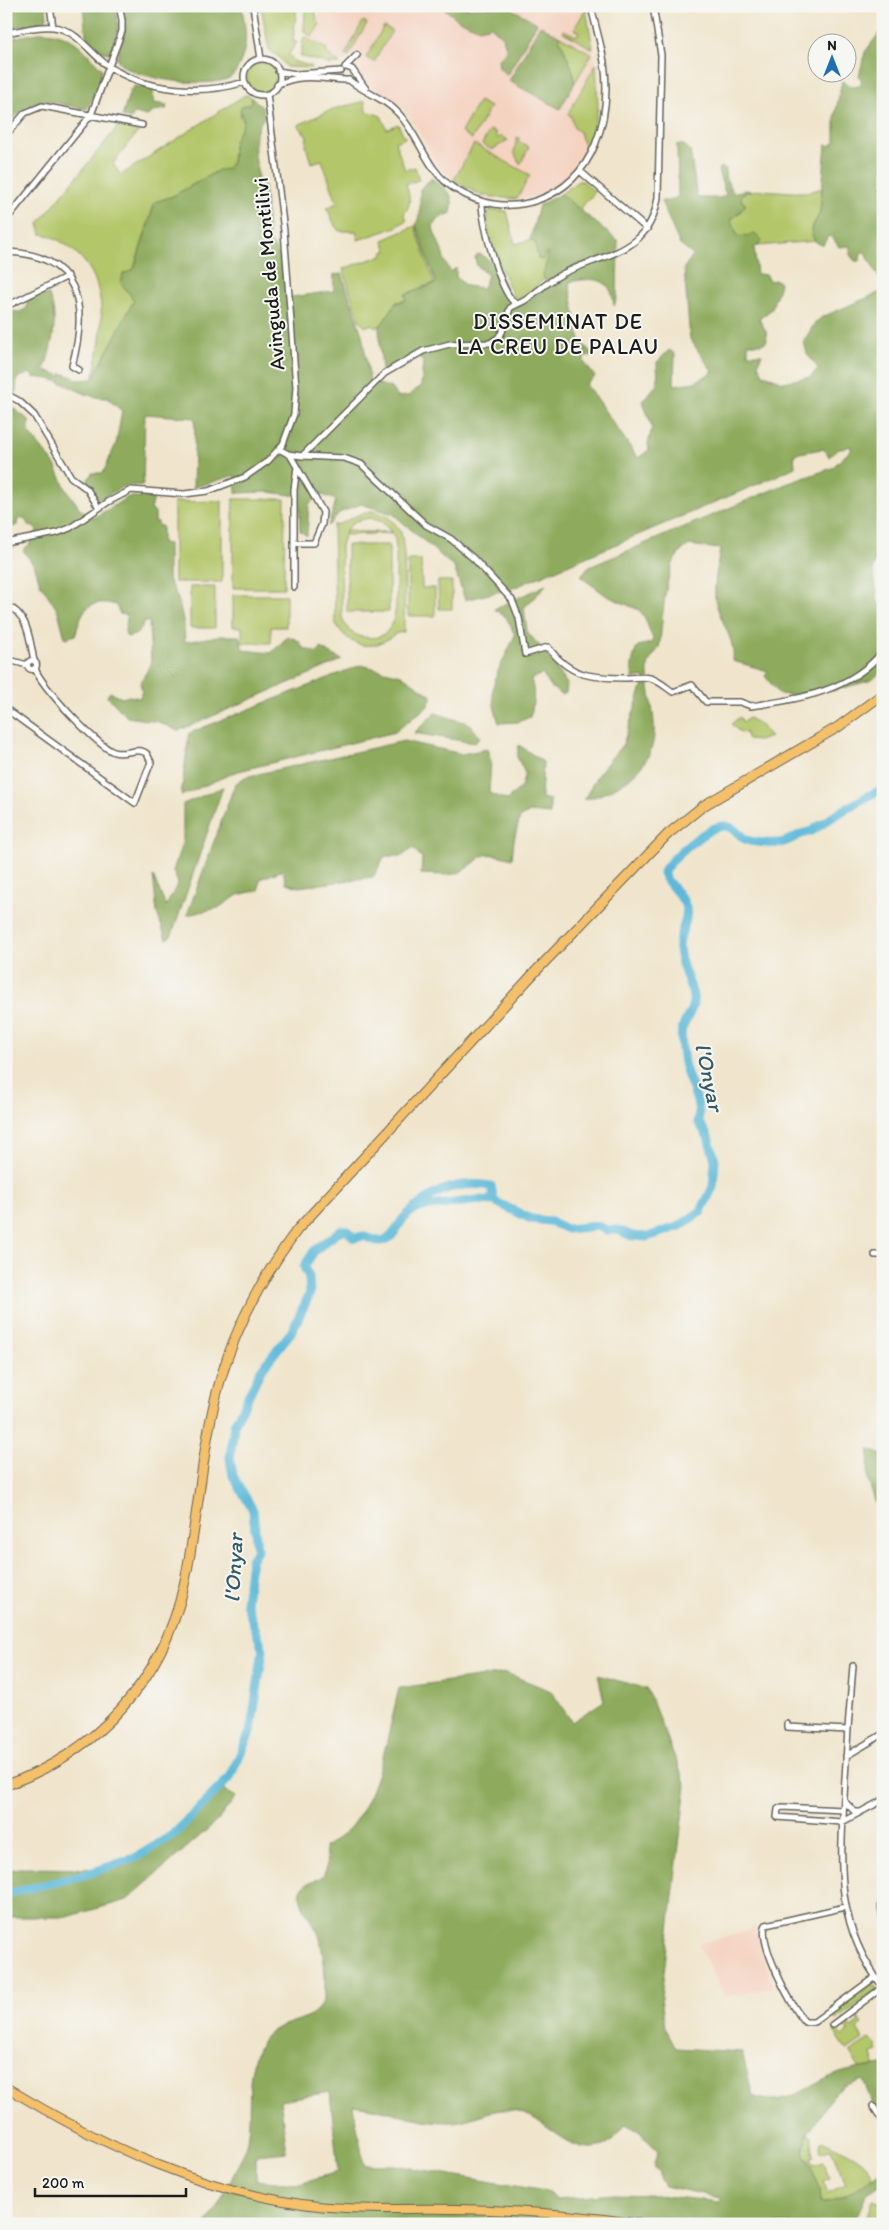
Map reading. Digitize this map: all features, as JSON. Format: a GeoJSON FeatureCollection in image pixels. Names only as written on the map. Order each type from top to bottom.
{"type":"FeatureCollection","features":[{"type":"Feature","properties":{"kind":"highway"},"geometry":{"type":"LineString","coordinates":[[6,1785],[55,1763],[91,1738],[129,1701],[158,1657],[174,1621],[184,1586],[212,1417],[231,1348],[245,1314],[267,1273],[298,1230],[535,972],[668,834],[709,802],[838,727],[883,694]]}},
{"type":"Feature","properties":{"kind":"main road"},"geometry":{"type":"LineString","coordinates":[[6,2087],[72,2126],[131,2154],[205,2182],[271,2198],[318,2206],[513,2212],[567,2215],[642,2224]]}},
{"type":"Feature","properties":{"kind":"street"},"geometry":{"type":"LineString","coordinates":[[50,6],[52,27]]}},
{"type":"Feature","properties":{"kind":"street"},"geometry":{"type":"LineString","coordinates":[[6,220],[91,115],[122,30],[122,16],[119,6]]}},
{"type":"Feature","properties":{"kind":"street"},"geometry":{"type":"LineString","coordinates":[[253,6],[261,59]]}},
{"type":"Feature","properties":{"kind":"street"},"geometry":{"type":"LineString","coordinates":[[277,85],[278,71],[272,62],[261,59],[248,66],[244,74],[245,82],[254,93],[267,94],[277,85],[296,78],[326,77],[346,80],[385,101],[399,113],[438,174],[454,189],[482,202],[504,205],[532,203],[560,190],[580,172],[588,162],[602,128],[606,92],[604,62],[591,6]]}},
{"type":"Feature","properties":{"kind":"street"},"geometry":{"type":"LineString","coordinates":[[302,456],[385,373],[423,351],[450,344],[490,342],[498,338],[510,308],[558,276],[624,251],[647,229],[656,209],[658,197],[662,80],[660,34],[653,6]]}},
{"type":"Feature","properties":{"kind":"street"},"geometry":{"type":"LineString","coordinates":[[6,34],[52,27],[73,35],[109,67],[137,79],[176,88],[211,88],[245,82]]}},
{"type":"Feature","properties":{"kind":"street"},"geometry":{"type":"LineString","coordinates":[[343,69],[357,55],[353,77],[346,80]]}},
{"type":"Feature","properties":{"kind":"street"},"geometry":{"type":"LineString","coordinates":[[278,71],[296,74],[343,69],[353,70],[370,93]]}},
{"type":"Feature","properties":{"kind":"street"},"geometry":{"type":"LineString","coordinates":[[343,69],[346,80]]}},
{"type":"Feature","properties":{"kind":"street","name":"Avinguda de Montilivi"},"geometry":{"type":"LineString","coordinates":[[267,94],[284,231],[296,387],[296,402],[290,428],[279,450]]}},
{"type":"Feature","properties":{"kind":"street"},"geometry":{"type":"LineString","coordinates":[[6,135],[25,113],[37,106],[48,106],[142,125]]}},
{"type":"Feature","properties":{"kind":"street"},"geometry":{"type":"LineString","coordinates":[[580,172],[647,229]]}},
{"type":"Feature","properties":{"kind":"street"},"geometry":{"type":"LineString","coordinates":[[482,202],[483,221],[496,265],[511,300],[517,304]]}},
{"type":"Feature","properties":{"kind":"street"},"geometry":{"type":"LineString","coordinates":[[6,252],[42,257],[57,265],[68,276],[76,297],[78,319],[77,344],[72,366],[79,370]]}},
{"type":"Feature","properties":{"kind":"street"},"geometry":{"type":"LineString","coordinates":[[6,304],[68,276]]}},
{"type":"Feature","properties":{"kind":"street"},"geometry":{"type":"LineString","coordinates":[[6,394],[18,401],[34,416],[71,477],[87,489],[99,508]]}},
{"type":"Feature","properties":{"kind":"street"},"geometry":{"type":"LineString","coordinates":[[6,543],[57,533],[70,528],[130,490],[184,494],[208,491],[245,477],[268,461],[279,450],[290,455],[338,457],[361,464],[426,525],[451,539],[474,559],[509,596],[515,605],[520,618],[525,654],[548,647],[558,660],[569,669],[583,675],[602,678],[651,678],[674,692],[692,685],[706,702],[740,702],[750,706],[814,696],[867,667],[883,651]]}},
{"type":"Feature","properties":{"kind":"street"},"geometry":{"type":"LineString","coordinates":[[290,455],[323,512],[322,524],[314,543],[294,543]]}},
{"type":"Feature","properties":{"kind":"street"},"geometry":{"type":"LineString","coordinates":[[294,587],[294,490],[297,467]]}},
{"type":"Feature","properties":{"kind":"street"},"geometry":{"type":"LineString","coordinates":[[6,606],[13,608],[23,619],[36,663],[35,668],[44,685],[106,747],[120,753],[138,750],[148,754],[150,762],[135,803],[6,709]]}},
{"type":"Feature","properties":{"kind":"street"},"geometry":{"type":"LineString","coordinates":[[6,659],[28,665],[30,669],[35,668]]}},
{"type":"Feature","properties":{"kind":"street"},"geometry":{"type":"LineString","coordinates":[[28,665],[30,661],[34,661]]}},
{"type":"Feature","properties":{"kind":"street"},"geometry":{"type":"LineString","coordinates":[[875,1255],[883,1255]]}},
{"type":"Feature","properties":{"kind":"street"},"geometry":{"type":"LineString","coordinates":[[832,2025],[882,1984],[875,1977],[861,1952],[845,1907],[840,1872],[853,1666]]}},
{"type":"Feature","properties":{"kind":"street"},"geometry":{"type":"LineString","coordinates":[[787,1724],[787,1727],[848,1730]]}},
{"type":"Feature","properties":{"kind":"street"},"geometry":{"type":"LineString","coordinates":[[846,1756],[882,1735]]}},
{"type":"Feature","properties":{"kind":"street"},"geometry":{"type":"LineString","coordinates":[[843,1810],[782,1807],[778,1809],[777,1817],[842,1822],[883,1800]]}},
{"type":"Feature","properties":{"kind":"street"},"geometry":{"type":"LineString","coordinates":[[844,1801],[855,1812],[861,1812]]}},
{"type":"Feature","properties":{"kind":"street"},"geometry":{"type":"LineString","coordinates":[[883,1886],[880,1908],[883,1921]]}},
{"type":"Feature","properties":{"kind":"street"},"geometry":{"type":"LineString","coordinates":[[845,1907],[766,1925],[764,1932],[767,1947],[786,1992],[801,2018],[805,2022],[814,2022],[875,1977]]}},
{"type":"Feature","properties":{"kind":"street"},"geometry":{"type":"LineString","coordinates":[[873,2106],[883,2121]]}},
{"type":"Feature","properties":{"kind":"shaded area"},"geometry":{"type":"Polygon","coordinates":[[[324,6],[585,6],[599,92],[596,120],[589,149],[572,174],[541,195],[527,198],[499,198],[457,183],[437,164],[419,131],[402,107],[390,96],[368,84],[361,76],[360,60],[352,57],[340,63],[301,56],[305,39],[324,6]]]}},
{"type":"Feature","properties":{"kind":"shaded area"},"geometry":{"type":"Polygon","coordinates":[[[754,1925],[773,1987],[725,1997],[698,1944],[748,1931],[754,1925]]]}},
{"type":"Feature","properties":{"kind":"green space"},"geometry":{"type":"Polygon","coordinates":[[[6,6],[46,6],[47,18],[44,22],[6,29],[6,6]]]}},
{"type":"Feature","properties":{"kind":"green space"},"geometry":{"type":"Polygon","coordinates":[[[83,6],[114,6],[118,31],[115,43],[108,53],[101,51],[86,36],[83,6]]]}},
{"type":"Feature","properties":{"kind":"green space"},"geometry":{"type":"Polygon","coordinates":[[[122,6],[242,6],[245,48],[236,72],[223,80],[190,82],[150,77],[122,65],[117,57],[126,26],[122,6]]]}},
{"type":"Feature","properties":{"kind":"green space"},"geometry":{"type":"Polygon","coordinates":[[[261,6],[297,6],[293,41],[297,42],[289,54],[295,62],[311,66],[311,68],[286,67],[280,58],[269,50],[261,6]]]}},
{"type":"Feature","properties":{"kind":"green space"},"geometry":{"type":"Polygon","coordinates":[[[305,6],[315,6],[317,22],[320,24],[312,37],[304,32],[305,6]]]}},
{"type":"Feature","properties":{"kind":"green space"},"geometry":{"type":"Polygon","coordinates":[[[440,6],[471,8],[507,6],[537,23],[507,75],[499,68],[498,59],[507,51],[503,37],[491,26],[479,29],[459,20],[440,6]]]}},
{"type":"Feature","properties":{"kind":"green space"},"geometry":{"type":"Polygon","coordinates":[[[586,9],[593,49],[563,32],[564,30],[576,36],[579,32],[574,29],[586,9]]]}},
{"type":"Feature","properties":{"kind":"green space"},"geometry":{"type":"Polygon","coordinates":[[[363,21],[367,23],[348,57],[345,55],[363,21]]]}},
{"type":"Feature","properties":{"kind":"green space"},"geometry":{"type":"Polygon","coordinates":[[[540,25],[558,35],[573,71],[574,84],[560,109],[509,81],[540,25]]]}},
{"type":"Feature","properties":{"kind":"green space"},"geometry":{"type":"Polygon","coordinates":[[[384,26],[392,31],[374,62],[366,58],[384,26]]]}},
{"type":"Feature","properties":{"kind":"green space"},"geometry":{"type":"Polygon","coordinates":[[[883,28],[883,285],[865,252],[861,252],[860,261],[855,261],[850,255],[850,246],[839,247],[832,237],[828,236],[823,245],[820,244],[814,240],[811,230],[820,213],[826,144],[830,146],[835,142],[835,115],[842,82],[853,87],[860,86],[862,81],[859,76],[865,52],[883,28]]]}},
{"type":"Feature","properties":{"kind":"green space"},"geometry":{"type":"Polygon","coordinates":[[[43,32],[62,35],[77,43],[102,69],[99,83],[87,109],[43,101],[27,107],[8,126],[6,39],[43,32]]]}},
{"type":"Feature","properties":{"kind":"green space"},"geometry":{"type":"Polygon","coordinates":[[[558,35],[592,54],[574,84],[573,71],[558,35]]]}},
{"type":"Feature","properties":{"kind":"green space"},"geometry":{"type":"Polygon","coordinates":[[[304,37],[327,49],[326,52],[340,64],[328,64],[300,56],[304,37]]]}},
{"type":"Feature","properties":{"kind":"green space"},"geometry":{"type":"Polygon","coordinates":[[[262,62],[268,63],[276,71],[276,83],[268,91],[262,92],[256,91],[248,83],[247,77],[248,71],[256,63],[262,62]]]}},
{"type":"Feature","properties":{"kind":"green space"},"geometry":{"type":"Polygon","coordinates":[[[596,64],[598,108],[589,146],[583,144],[580,132],[574,128],[571,116],[568,114],[596,64]]]}},
{"type":"Feature","properties":{"kind":"green space"},"geometry":{"type":"Polygon","coordinates":[[[134,86],[153,89],[154,103],[167,105],[166,109],[155,111],[147,116],[135,113],[131,119],[122,117],[130,91],[134,86]]]}},
{"type":"Feature","properties":{"kind":"green space"},"geometry":{"type":"Polygon","coordinates":[[[245,95],[252,97],[250,104],[242,106],[240,116],[244,121],[234,142],[232,162],[227,169],[219,170],[173,196],[155,202],[134,269],[122,283],[134,300],[93,379],[101,329],[101,311],[95,279],[87,265],[75,252],[55,238],[41,234],[39,223],[120,124],[141,128],[113,164],[121,175],[245,95]]]}},
{"type":"Feature","properties":{"kind":"green space"},"geometry":{"type":"Polygon","coordinates":[[[252,97],[262,107],[265,116],[260,123],[255,138],[256,162],[259,185],[264,185],[269,242],[281,260],[285,298],[334,291],[333,275],[342,274],[362,335],[370,381],[391,388],[397,397],[408,396],[421,386],[423,361],[414,354],[382,373],[379,328],[396,303],[406,300],[405,295],[436,283],[416,225],[420,213],[420,189],[432,178],[449,192],[452,200],[451,213],[443,216],[434,226],[435,234],[449,269],[451,272],[456,268],[456,277],[466,286],[483,288],[488,275],[477,266],[475,258],[478,254],[484,256],[495,268],[513,308],[520,306],[547,287],[543,275],[549,253],[546,253],[544,260],[538,259],[535,242],[530,240],[539,205],[561,194],[618,241],[617,298],[614,306],[613,296],[606,284],[594,280],[569,282],[580,341],[594,355],[584,357],[584,362],[595,377],[586,384],[638,458],[649,450],[648,443],[652,428],[643,401],[658,383],[657,362],[669,350],[675,354],[674,385],[695,382],[713,372],[690,339],[684,268],[693,255],[680,245],[661,201],[669,201],[678,197],[677,144],[684,145],[690,150],[697,198],[720,198],[726,195],[718,171],[720,167],[726,169],[725,176],[733,193],[745,190],[750,191],[742,194],[741,201],[746,205],[731,220],[738,237],[756,234],[762,240],[758,246],[754,247],[757,274],[767,275],[769,281],[776,280],[780,282],[772,309],[759,319],[766,331],[767,341],[762,344],[748,344],[748,354],[762,354],[758,364],[763,374],[783,382],[811,377],[818,368],[807,354],[804,341],[815,323],[822,317],[883,291],[883,537],[873,568],[878,602],[883,608],[883,670],[872,680],[832,691],[829,689],[807,697],[779,694],[765,676],[768,671],[733,661],[732,645],[719,613],[715,597],[720,549],[689,545],[678,555],[670,572],[660,643],[648,667],[654,724],[654,739],[650,753],[634,774],[623,783],[598,796],[584,800],[598,774],[623,744],[645,678],[633,678],[633,657],[638,646],[651,643],[653,639],[644,616],[639,610],[607,596],[581,577],[587,568],[786,484],[832,468],[851,450],[851,446],[837,450],[829,457],[826,451],[822,449],[794,454],[795,467],[772,478],[513,588],[465,600],[454,567],[393,514],[361,504],[339,513],[328,526],[336,500],[320,494],[309,504],[307,536],[300,531],[299,496],[268,492],[236,493],[235,475],[193,488],[195,418],[145,414],[143,485],[124,486],[102,498],[98,498],[86,483],[92,473],[103,473],[116,444],[122,411],[107,398],[85,394],[57,381],[33,377],[30,373],[17,378],[16,393],[9,389],[6,395],[6,311],[20,312],[27,308],[27,300],[40,293],[42,296],[48,294],[54,312],[54,332],[44,370],[61,376],[62,373],[80,380],[93,379],[134,300],[121,283],[123,274],[134,269],[155,202],[173,196],[219,170],[227,169],[232,162],[234,142],[244,121],[240,110],[242,106],[250,104],[252,97]]]}},
{"type":"Feature","properties":{"kind":"green space"},"geometry":{"type":"Polygon","coordinates":[[[365,101],[366,111],[381,116],[387,129],[398,124],[405,138],[395,142],[405,170],[415,167],[419,180],[406,184],[409,206],[404,213],[407,220],[394,228],[358,240],[356,231],[339,231],[335,226],[327,208],[337,203],[322,160],[311,163],[306,146],[307,136],[298,125],[333,109],[365,101]]]}},
{"type":"Feature","properties":{"kind":"green space"},"geometry":{"type":"Polygon","coordinates":[[[479,101],[490,107],[472,139],[461,132],[479,101]]]}},
{"type":"Feature","properties":{"kind":"green space"},"geometry":{"type":"Polygon","coordinates":[[[490,130],[497,133],[495,136],[499,138],[501,136],[508,140],[492,150],[482,144],[490,130]]]}},
{"type":"Feature","properties":{"kind":"green space"},"geometry":{"type":"Polygon","coordinates":[[[517,137],[520,138],[518,141],[529,147],[520,165],[514,152],[517,137]]]}},
{"type":"Feature","properties":{"kind":"green space"},"geometry":{"type":"Polygon","coordinates":[[[474,144],[530,175],[517,199],[483,196],[453,181],[474,144]]]}},
{"type":"Feature","properties":{"kind":"green space"},"geometry":{"type":"Polygon","coordinates":[[[578,181],[583,181],[595,192],[579,210],[561,194],[578,181]]]}},
{"type":"Feature","properties":{"kind":"green space"},"geometry":{"type":"Polygon","coordinates":[[[822,188],[820,213],[811,229],[815,241],[758,246],[760,245],[738,238],[731,220],[742,210],[745,204],[740,197],[744,192],[764,190],[802,192],[822,188]]]}},
{"type":"Feature","properties":{"kind":"green space"},"geometry":{"type":"Polygon","coordinates":[[[491,210],[507,211],[515,244],[530,240],[535,242],[538,259],[546,252],[550,253],[543,280],[522,299],[514,298],[492,244],[487,222],[487,213],[491,210]]]}},
{"type":"Feature","properties":{"kind":"green space"},"geometry":{"type":"Polygon","coordinates":[[[415,226],[434,283],[405,294],[406,300],[396,302],[383,324],[375,328],[372,324],[365,327],[359,320],[343,269],[383,255],[383,252],[387,251],[383,240],[415,226]]]}},
{"type":"Feature","properties":{"kind":"green space"},"geometry":{"type":"Polygon","coordinates":[[[6,403],[29,420],[29,432],[55,465],[66,489],[81,510],[94,518],[128,497],[154,497],[151,510],[155,512],[155,521],[158,522],[158,526],[162,526],[162,543],[168,544],[168,579],[178,599],[184,624],[185,642],[219,636],[239,636],[243,650],[271,653],[288,636],[299,641],[303,648],[317,653],[321,648],[342,660],[178,731],[159,722],[127,717],[107,696],[110,692],[122,698],[129,696],[140,698],[142,690],[140,683],[151,664],[149,621],[143,623],[138,633],[127,637],[125,632],[126,615],[120,614],[116,605],[99,603],[87,608],[83,613],[76,635],[65,638],[58,611],[40,583],[35,567],[23,550],[29,545],[37,531],[34,527],[29,526],[24,518],[18,519],[17,525],[8,529],[6,526],[6,403]]]}},
{"type":"Feature","properties":{"kind":"green space"},"geometry":{"type":"Polygon","coordinates":[[[233,499],[285,499],[284,588],[233,588],[233,499]]]}},
{"type":"Feature","properties":{"kind":"green space"},"geometry":{"type":"Polygon","coordinates":[[[222,501],[222,582],[174,582],[174,502],[222,501]]]}},
{"type":"Feature","properties":{"kind":"green space"},"geometry":{"type":"Polygon","coordinates":[[[372,511],[384,515],[391,520],[400,530],[404,549],[404,632],[397,633],[373,645],[353,642],[343,634],[335,622],[333,525],[372,511]],[[369,518],[355,521],[346,530],[353,530],[354,532],[391,532],[382,522],[369,518]],[[346,530],[341,546],[342,617],[352,632],[363,637],[375,637],[384,634],[394,619],[396,609],[395,539],[392,533],[346,535],[346,530]]]}},
{"type":"Feature","properties":{"kind":"green space"},"geometry":{"type":"Polygon","coordinates":[[[347,545],[389,545],[389,612],[347,612],[347,545]]]}},
{"type":"Feature","properties":{"kind":"green space"},"geometry":{"type":"Polygon","coordinates":[[[408,560],[421,560],[422,588],[435,588],[435,616],[408,616],[408,560]]]}},
{"type":"Feature","properties":{"kind":"green space"},"geometry":{"type":"Polygon","coordinates":[[[438,581],[452,581],[452,609],[439,609],[438,581]]]}},
{"type":"Feature","properties":{"kind":"green space"},"geometry":{"type":"Polygon","coordinates":[[[546,585],[524,608],[527,632],[547,654],[567,684],[566,693],[562,695],[551,687],[542,674],[531,679],[534,698],[530,717],[518,722],[499,723],[493,697],[494,686],[499,668],[515,635],[506,617],[494,609],[546,585]]]}},
{"type":"Feature","properties":{"kind":"green space"},"geometry":{"type":"Polygon","coordinates":[[[190,587],[215,587],[215,628],[190,628],[190,587]]]}},
{"type":"Feature","properties":{"kind":"green space"},"geometry":{"type":"Polygon","coordinates":[[[233,595],[286,595],[286,627],[271,627],[271,643],[242,643],[242,627],[233,627],[233,595]]]}},
{"type":"Feature","properties":{"kind":"green space"},"geometry":{"type":"Polygon","coordinates":[[[361,665],[401,675],[432,696],[428,706],[395,732],[235,772],[181,796],[189,733],[361,665]]]}},
{"type":"Feature","properties":{"kind":"green space"},"geometry":{"type":"Polygon","coordinates":[[[435,713],[470,724],[480,737],[475,743],[414,733],[435,713]]]}},
{"type":"Feature","properties":{"kind":"green space"},"geometry":{"type":"Polygon","coordinates":[[[740,717],[743,722],[749,718],[760,724],[770,737],[759,741],[748,740],[745,732],[741,733],[731,724],[740,717]]]}},
{"type":"Feature","properties":{"kind":"green space"},"geometry":{"type":"Polygon","coordinates":[[[404,741],[462,754],[487,749],[491,761],[489,793],[507,800],[521,787],[525,773],[517,757],[519,745],[543,762],[541,798],[550,800],[550,814],[530,812],[520,817],[514,840],[512,859],[487,855],[456,874],[421,874],[422,858],[413,848],[402,856],[385,856],[373,877],[299,887],[286,883],[283,870],[260,879],[259,890],[238,895],[218,908],[187,915],[235,784],[245,777],[404,741]]]}},
{"type":"Feature","properties":{"kind":"green space"},"geometry":{"type":"Polygon","coordinates":[[[223,787],[172,935],[166,939],[157,913],[153,876],[166,906],[178,883],[173,871],[183,840],[183,804],[223,787]]]}},
{"type":"Feature","properties":{"kind":"green space"},"geometry":{"type":"Polygon","coordinates":[[[869,1450],[883,1455],[883,1525],[868,1480],[869,1450]]]}},
{"type":"Feature","properties":{"kind":"green space"},"geometry":{"type":"Polygon","coordinates":[[[506,1673],[551,1691],[572,1722],[604,1701],[598,1675],[647,1689],[686,1785],[661,1998],[665,2027],[676,2048],[742,2052],[753,2096],[764,2099],[786,2098],[837,2074],[854,2069],[883,2065],[883,2121],[873,2106],[863,2079],[844,2086],[834,2094],[808,2133],[804,2151],[820,2188],[821,2202],[829,2202],[845,2195],[883,2170],[883,2183],[866,2194],[854,2224],[205,2224],[223,2197],[245,2147],[249,2127],[251,2076],[257,2051],[263,2040],[271,2032],[309,2015],[323,2001],[325,1975],[319,1935],[303,1905],[301,1892],[305,1885],[323,1876],[327,1866],[325,1847],[347,1831],[358,1817],[367,1800],[381,1763],[399,1688],[506,1673]],[[330,2092],[280,2100],[287,2152],[256,2155],[256,2180],[296,2184],[338,2172],[330,2092]],[[353,2105],[364,2165],[394,2165],[545,2191],[557,2199],[615,2194],[656,2195],[720,2202],[720,2198],[665,2186],[660,2178],[660,2172],[653,2167],[658,2151],[640,2133],[626,2124],[619,2134],[607,2144],[590,2148],[572,2143],[535,2119],[517,2111],[500,2110],[458,2121],[438,2122],[353,2105]]]}},
{"type":"Feature","properties":{"kind":"green space"},"geometry":{"type":"Polygon","coordinates":[[[223,1789],[236,1797],[218,1820],[127,1900],[67,1917],[6,1917],[6,1871],[19,1868],[106,1869],[144,1857],[185,1828],[223,1789]]]}},
{"type":"Feature","properties":{"kind":"green space"},"geometry":{"type":"Polygon","coordinates":[[[873,1983],[878,1989],[836,2020],[831,2013],[873,1983]]]}},
{"type":"Feature","properties":{"kind":"green space"},"geometry":{"type":"Polygon","coordinates":[[[857,2016],[863,2024],[857,2029],[863,2039],[847,2050],[833,2030],[835,2028],[842,2036],[849,2031],[843,2024],[845,2023],[843,2020],[845,2019],[852,2028],[859,2022],[857,2016]]]}},
{"type":"Feature","properties":{"kind":"green space"},"geometry":{"type":"Polygon","coordinates":[[[869,2039],[876,2044],[878,2052],[872,2054],[875,2066],[860,2069],[849,2052],[869,2039]]]}},
{"type":"Feature","properties":{"kind":"green space"},"geometry":{"type":"Polygon","coordinates":[[[808,2133],[811,2136],[814,2156],[810,2158],[813,2165],[823,2162],[829,2178],[823,2181],[828,2193],[846,2184],[831,2149],[821,2153],[820,2145],[822,2140],[851,2154],[864,2163],[873,2176],[870,2181],[833,2201],[821,2202],[820,2189],[804,2151],[808,2133]]]}},
{"type":"Feature","properties":{"kind":"green space"},"geometry":{"type":"Polygon","coordinates":[[[872,2200],[883,2204],[883,2224],[865,2224],[872,2200]]]}},
{"type":"Feature","properties":{"kind":"waterway","name":"l'Onyar"},"geometry":{"type":"LineString","coordinates":[[6,1894],[84,1875],[135,1858],[174,1834],[230,1777],[251,1730],[263,1650],[246,1603],[251,1560],[257,1550],[253,1510],[233,1476],[230,1458],[234,1425],[261,1370],[292,1331],[310,1293],[309,1277],[304,1267],[314,1251],[341,1230],[348,1231],[354,1238],[364,1236],[376,1241],[386,1240],[393,1234],[403,1219],[423,1202],[443,1190],[465,1185],[491,1186],[494,1201],[531,1219],[549,1221],[567,1229],[597,1226],[607,1230],[618,1230],[632,1236],[647,1237],[680,1226],[701,1211],[713,1187],[715,1160],[708,1137],[698,1121],[698,1105],[684,1064],[681,1035],[693,1000],[679,952],[679,940],[687,913],[682,898],[663,873],[681,851],[700,836],[718,827],[732,828],[749,841],[783,842],[811,831],[856,803],[883,789]]}},
{"type":"Feature","properties":{"kind":"waterway","name":"l'Onyar"},"geometry":{"type":"LineString","coordinates":[[414,1208],[479,1200],[494,1201]]}},
{"type":"Feature","properties":{"kind":"district","name":"DISSEMINAT DE LA CREU DE PALAU"},"geometry":{"type":"Point","coordinates":[558,334]}}]}
